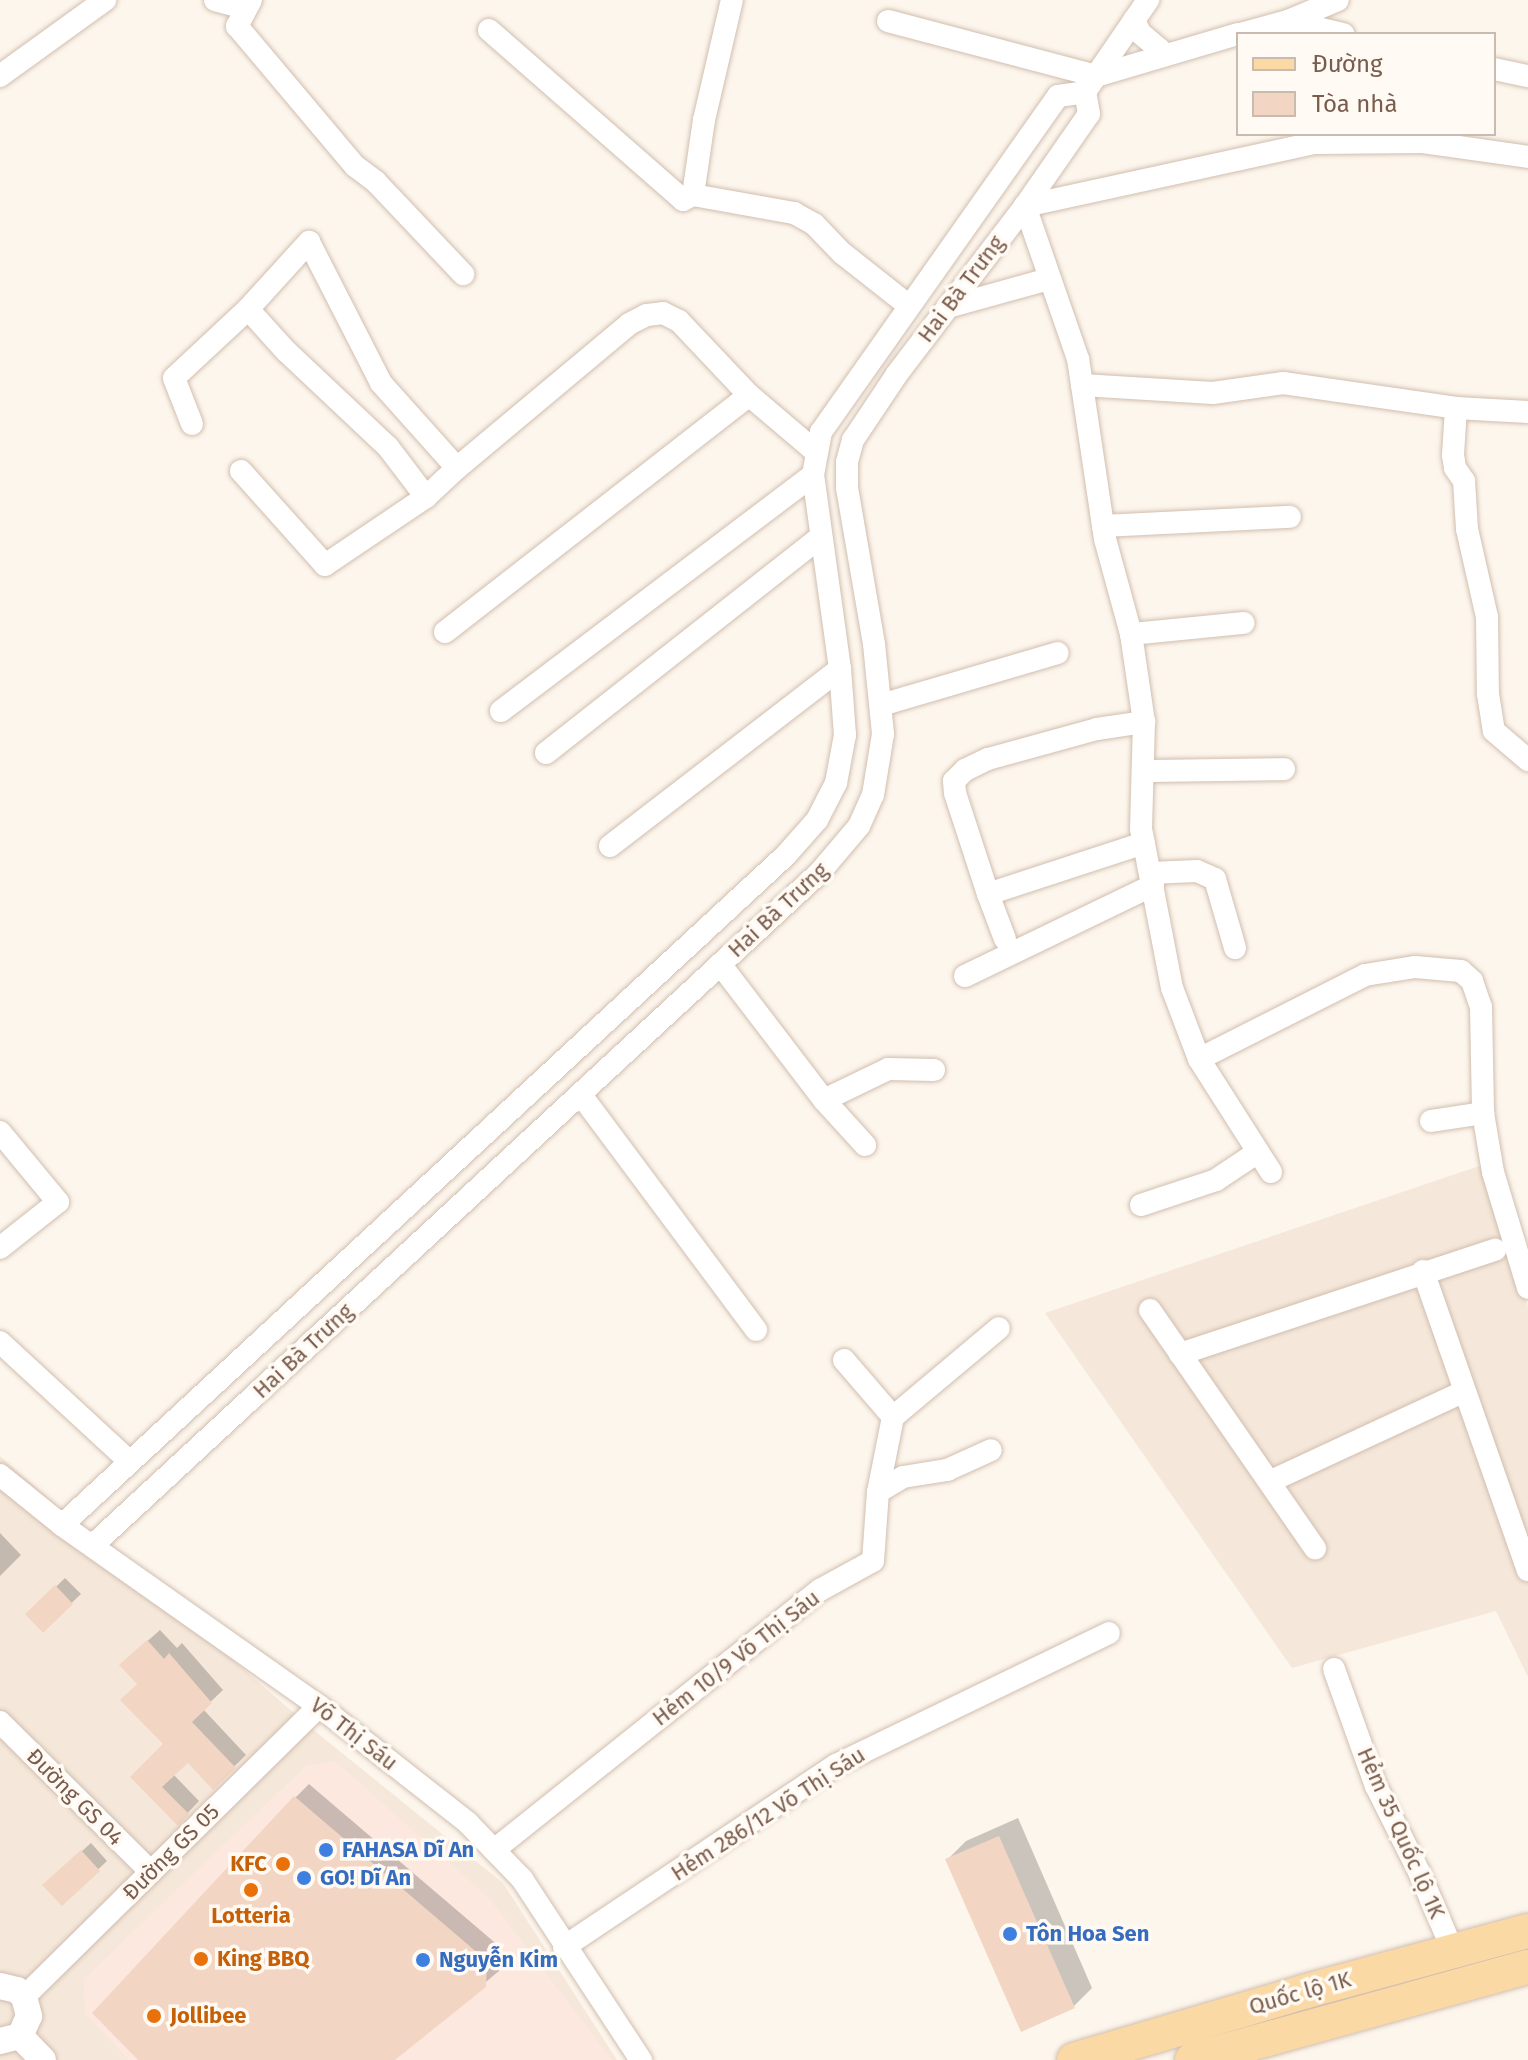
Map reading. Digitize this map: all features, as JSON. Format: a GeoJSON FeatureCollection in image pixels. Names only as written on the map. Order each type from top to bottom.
{"type":"FeatureCollection","features":[{"type":"Feature","properties":{"kind":"main road","name":"Quốc lộ 1K"},"geometry":{"type":"LineString","coordinates":[[1074,2060],[1528,1931]]}},
{"type":"Feature","properties":{"kind":"main road","name":"Quốc lộ 1K"},"geometry":{"type":"LineString","coordinates":[[1192,2060],[1528,1967]]}},
{"type":"Feature","properties":{"kind":"street"},"geometry":{"type":"LineString","coordinates":[[0,76],[105,0]]}},
{"type":"Feature","properties":{"kind":"street"},"geometry":{"type":"LineString","coordinates":[[215,0],[248,4],[237,26],[355,166],[376,182],[463,274]]}},
{"type":"Feature","properties":{"kind":"street"},"geometry":{"type":"LineString","coordinates":[[693,195],[704,120],[732,0]]}},
{"type":"Feature","properties":{"kind":"street","name":"Hai Bà Trưng"},"geometry":{"type":"LineString","coordinates":[[92,1546],[820,872],[859,826],[873,795],[879,763],[881,705],[850,518],[847,462],[853,440],[873,407],[1025,206],[1089,114],[1091,84],[1148,0]]}},
{"type":"Feature","properties":{"kind":"street"},"geometry":{"type":"LineString","coordinates":[[1250,32],[1285,26],[1338,0]]}},
{"type":"Feature","properties":{"kind":"street"},"geometry":{"type":"LineString","coordinates":[[1134,20],[1140,33],[1165,54]]}},
{"type":"Feature","properties":{"kind":"street"},"geometry":{"type":"LineString","coordinates":[[888,21],[1091,84],[1165,54],[1236,35]]}},
{"type":"Feature","properties":{"kind":"street"},"geometry":{"type":"LineString","coordinates":[[1285,26],[1328,32]]}},
{"type":"Feature","properties":{"kind":"street"},"geometry":{"type":"LineString","coordinates":[[489,30],[676,196],[683,200],[693,195],[794,213],[814,224],[842,253],[909,306]]}},
{"type":"Feature","properties":{"kind":"street"},"geometry":{"type":"LineString","coordinates":[[1496,69],[1528,76]]}},
{"type":"Feature","properties":{"kind":"street","name":"Hai Bà Trưng"},"geometry":{"type":"LineString","coordinates":[[62,1525],[786,855],[817,820],[836,783],[845,735],[840,669],[813,475],[815,451],[830,416],[1058,96],[1091,84]]}},
{"type":"Feature","properties":{"kind":"street"},"geometry":{"type":"LineString","coordinates":[[1271,1172],[1199,1059],[1172,988],[1144,843],[1144,722],[1131,634],[1103,526],[1078,359],[1025,206],[1313,138],[1423,142],[1528,157]]}},
{"type":"Feature","properties":{"kind":"street"},"geometry":{"type":"LineString","coordinates":[[192,424],[174,378],[248,309],[309,242],[381,383],[457,468]]}},
{"type":"Feature","properties":{"kind":"street"},"geometry":{"type":"LineString","coordinates":[[948,307],[1049,279]]}},
{"type":"Feature","properties":{"kind":"street"},"geometry":{"type":"LineString","coordinates":[[248,309],[286,351],[388,447],[426,497]]}},
{"type":"Feature","properties":{"kind":"street"},"geometry":{"type":"LineString","coordinates":[[241,471],[325,565],[426,497],[629,324],[647,315],[663,313],[679,321],[749,395],[815,451]]}},
{"type":"Feature","properties":{"kind":"street"},"geometry":{"type":"LineString","coordinates":[[1082,385],[1213,393],[1283,383],[1456,408],[1528,412]]}},
{"type":"Feature","properties":{"kind":"street"},"geometry":{"type":"LineString","coordinates":[[445,632],[749,395]]}},
{"type":"Feature","properties":{"kind":"street"},"geometry":{"type":"LineString","coordinates":[[1456,408],[1453,455],[1455,468],[1464,481],[1467,529],[1487,617],[1488,694],[1494,731],[1528,760]]}},
{"type":"Feature","properties":{"kind":"street"},"geometry":{"type":"LineString","coordinates":[[501,711],[813,475]]}},
{"type":"Feature","properties":{"kind":"street"},"geometry":{"type":"LineString","coordinates":[[1103,526],[1290,517]]}},
{"type":"Feature","properties":{"kind":"street"},"geometry":{"type":"LineString","coordinates":[[546,753],[820,537]]}},
{"type":"Feature","properties":{"kind":"street"},"geometry":{"type":"LineString","coordinates":[[1131,634],[1243,623]]}},
{"type":"Feature","properties":{"kind":"street"},"geometry":{"type":"LineString","coordinates":[[881,705],[1058,653]]}},
{"type":"Feature","properties":{"kind":"street"},"geometry":{"type":"LineString","coordinates":[[610,846],[840,669]]}},
{"type":"Feature","properties":{"kind":"street"},"geometry":{"type":"LineString","coordinates":[[1005,939],[955,793],[954,781],[965,770],[988,759],[1097,729],[1144,722]]}},
{"type":"Feature","properties":{"kind":"street"},"geometry":{"type":"LineString","coordinates":[[1143,771],[1284,769]]}},
{"type":"Feature","properties":{"kind":"street"},"geometry":{"type":"LineString","coordinates":[[988,894],[1144,843]]}},
{"type":"Feature","properties":{"kind":"street"},"geometry":{"type":"LineString","coordinates":[[965,976],[1151,879],[1197,871],[1215,879],[1235,948]]}},
{"type":"Feature","properties":{"kind":"street"},"geometry":{"type":"LineString","coordinates":[[720,964],[824,1100],[865,1145]]}},
{"type":"Feature","properties":{"kind":"street"},"geometry":{"type":"LineString","coordinates":[[1199,1059],[1365,975],[1415,967],[1461,971],[1472,981],[1481,1007],[1483,1113],[1493,1172],[1528,1288]]}},
{"type":"Feature","properties":{"kind":"street"},"geometry":{"type":"LineString","coordinates":[[824,1100],[888,1069],[934,1070]]}},
{"type":"Feature","properties":{"kind":"street"},"geometry":{"type":"LineString","coordinates":[[581,1095],[756,1330]]}},
{"type":"Feature","properties":{"kind":"street"},"geometry":{"type":"LineString","coordinates":[[1431,1121],[1483,1113]]}},
{"type":"Feature","properties":{"kind":"street"},"geometry":{"type":"LineString","coordinates":[[0,1132],[58,1202],[0,1248]]}},
{"type":"Feature","properties":{"kind":"street"},"geometry":{"type":"LineString","coordinates":[[1141,1205],[1216,1180],[1258,1152]]}},
{"type":"Feature","properties":{"kind":"street"},"geometry":{"type":"LineString","coordinates":[[1180,1354],[1423,1271],[1495,1250]]}},
{"type":"Feature","properties":{"kind":"street"},"geometry":{"type":"LineString","coordinates":[[1423,1271],[1528,1570]]}},
{"type":"Feature","properties":{"kind":"street"},"geometry":{"type":"LineString","coordinates":[[1150,1310],[1315,1548]]}},
{"type":"Feature","properties":{"kind":"street"},"geometry":{"type":"LineString","coordinates":[[844,1360],[893,1417],[999,1328]]}},
{"type":"Feature","properties":{"kind":"street"},"geometry":{"type":"LineString","coordinates":[[0,1342],[130,1462]]}},
{"type":"Feature","properties":{"kind":"street"},"geometry":{"type":"LineString","coordinates":[[1271,1481],[1463,1392]]}},
{"type":"Feature","properties":{"kind":"street","name":"Hẻm 10/9 Võ Thị Sáu"},"geometry":{"type":"LineString","coordinates":[[494,1850],[820,1590],[873,1561],[878,1492],[893,1417]]}},
{"type":"Feature","properties":{"kind":"street"},"geometry":{"type":"LineString","coordinates":[[878,1492],[903,1477],[947,1470],[991,1450]]}},
{"type":"Feature","properties":{"kind":"street","name":"Võ Thị Sáu"},"geometry":{"type":"LineString","coordinates":[[0,1475],[62,1525],[319,1706],[468,1823],[522,1879],[641,2060]]}},
{"type":"Feature","properties":{"kind":"street","name":"Hẻm 286/12 Võ Thị Sáu"},"geometry":{"type":"LineString","coordinates":[[564,1947],[836,1765],[1109,1633]]}},
{"type":"Feature","properties":{"kind":"street","name":"Hẻm 35 Quốc lộ 1K"},"geometry":{"type":"LineString","coordinates":[[1334,1669],[1376,1786],[1420,1874],[1453,1951]]}},
{"type":"Feature","properties":{"kind":"street","name":"Đường GS 05"},"geometry":{"type":"LineString","coordinates":[[8,1987],[151,1872],[319,1706]]}},
{"type":"Feature","properties":{"kind":"street","name":"Đường GS 04"},"geometry":{"type":"LineString","coordinates":[[0,1722],[151,1872]]}},
{"type":"Feature","properties":{"kind":"street"},"geometry":{"type":"LineString","coordinates":[[8,1987],[29,2016],[10,2038],[43,2060]]}},
{"type":"Feature","properties":{"kind":"shaded area"},"geometry":{"type":"Polygon","coordinates":[[[1485,1164],[1528,1307],[1528,1677],[1496,1611],[1292,1668],[1045,1313],[1485,1164]]]}},
{"type":"Feature","properties":{"kind":"shaded area"},"geometry":{"type":"Polygon","coordinates":[[[0,1456],[311,1728],[503,1883],[617,2060],[0,2060],[0,1456]]]}},
{"type":"Feature","properties":{"kind":"shaded area","name":"GO! Dĩ An"},"geometry":{"type":"Polygon","coordinates":[[[335,1761],[488,1897],[612,2060],[129,2060],[85,2013],[84,1979],[306,1766],[335,1761]]]}},
{"type":"Feature","properties":{"kind":"building"},"geometry":{"type":"Polygon","coordinates":[[[55,1585],[73,1604],[43,1633],[25,1614],[55,1585]]]}},
{"type":"Feature","properties":{"kind":"building"},"geometry":{"type":"Polygon","coordinates":[[[147,1640],[164,1659],[169,1653],[212,1703],[192,1722],[236,1768],[213,1790],[188,1763],[162,1787],[189,1814],[178,1826],[130,1777],[163,1744],[120,1700],[137,1684],[119,1665],[147,1640]]]}},
{"type":"Feature","properties":{"kind":"building","name":"GO! Dĩ An"},"geometry":{"type":"Polygon","coordinates":[[[294,1796],[487,1961],[486,1987],[395,2060],[138,2060],[92,2013],[294,1796]]]}},
{"type":"Feature","properties":{"kind":"building","name":"Tôn Hoa Sen"},"geometry":{"type":"Polygon","coordinates":[[[999,1836],[1075,2008],[1021,2032],[945,1859],[999,1836]]]}},
{"type":"Feature","properties":{"kind":"building"},"geometry":{"type":"Polygon","coordinates":[[[81,1850],[100,1871],[62,1906],[42,1885],[81,1850]]]}},
{"type":"Feature","properties":{"kind":"place","name":"FAHASA Dĩ An"},"geometry":{"type":"Point","coordinates":[326,1850]}},
{"type":"Feature","properties":{"kind":"place","name":"KFC"},"geometry":{"type":"Point","coordinates":[283,1864]}},
{"type":"Feature","properties":{"kind":"place","name":"GO! Dĩ An"},"geometry":{"type":"Point","coordinates":[304,1878]}},
{"type":"Feature","properties":{"kind":"place","name":"Lotteria"},"geometry":{"type":"Point","coordinates":[251,1890]}},
{"type":"Feature","properties":{"kind":"place","name":"Tôn Hoa Sen"},"geometry":{"type":"Point","coordinates":[1010,1934]}},
{"type":"Feature","properties":{"kind":"place","name":"King BBQ"},"geometry":{"type":"Point","coordinates":[201,1959]}},
{"type":"Feature","properties":{"kind":"place","name":"Nguyễn Kim"},"geometry":{"type":"Point","coordinates":[423,1960]}},
{"type":"Feature","properties":{"kind":"place","name":"Jollibee"},"geometry":{"type":"Point","coordinates":[154,2016]}}]}
